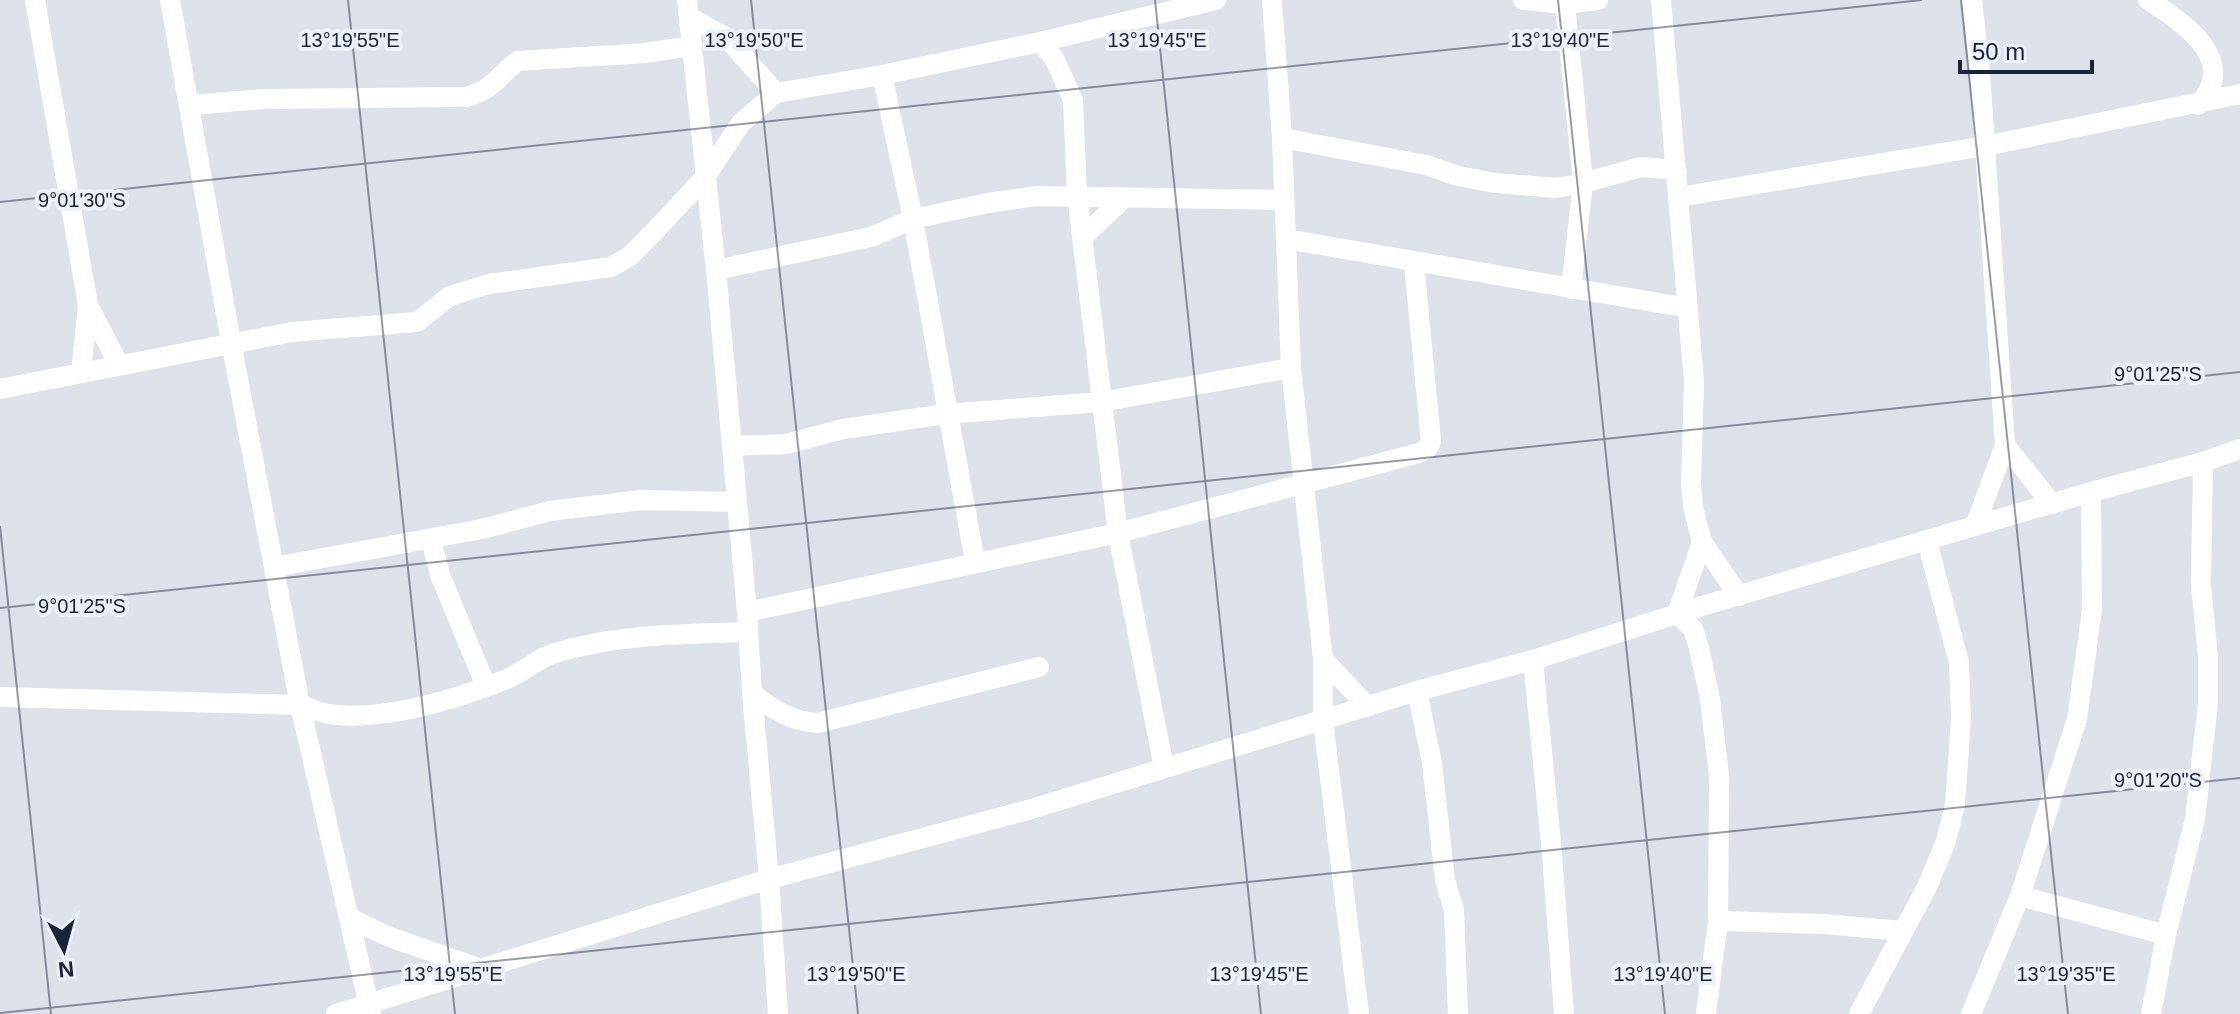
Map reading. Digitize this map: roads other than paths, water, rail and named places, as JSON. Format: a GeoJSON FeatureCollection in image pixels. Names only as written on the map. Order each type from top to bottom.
{"type":"FeatureCollection","features":[{"type":"Feature","properties":{"kind":"street"},"geometry":{"type":"LineString","coordinates":[[35,0],[88,305],[81,373]]}},
{"type":"Feature","properties":{"kind":"street"},"geometry":{"type":"LineString","coordinates":[[0,389],[292,332],[417,322],[450,296],[489,284],[611,267],[630,256],[706,176],[741,123],[776,93],[882,75],[1040,42],[1216,0]]}},
{"type":"Feature","properties":{"kind":"street"},"geometry":{"type":"LineString","coordinates":[[1272,0],[1282,138],[1291,368],[1323,659],[1323,721],[1359,1014]]}},
{"type":"Feature","properties":{"kind":"street"},"geometry":{"type":"LineString","coordinates":[[1523,0],[1565,4],[1598,0]]}},
{"type":"Feature","properties":{"kind":"street"},"geometry":{"type":"LineString","coordinates":[[1661,0],[1694,381],[1693,507],[1702,542],[1739,596]]}},
{"type":"Feature","properties":{"kind":"street"},"geometry":{"type":"LineString","coordinates":[[1972,0],[2005,445],[1975,526]]}},
{"type":"Feature","properties":{"kind":"street"},"geometry":{"type":"LineString","coordinates":[[2148,0],[2192,33],[2212,58],[2214,82],[2210,93],[2198,105]]}},
{"type":"Feature","properties":{"kind":"street"},"geometry":{"type":"LineString","coordinates":[[172,1],[231,342],[300,705],[370,1009]]}},
{"type":"Feature","properties":{"kind":"street"},"geometry":{"type":"LineString","coordinates":[[1565,4],[1583,183],[1571,289]]}},
{"type":"Feature","properties":{"kind":"street"},"geometry":{"type":"LineString","coordinates":[[688,8],[748,622],[778,1014]]}},
{"type":"Feature","properties":{"kind":"street"},"geometry":{"type":"LineString","coordinates":[[688,8],[726,37],[776,93]]}},
{"type":"Feature","properties":{"kind":"street"},"geometry":{"type":"LineString","coordinates":[[1040,42],[1054,58],[1073,100],[1077,195],[1118,533],[1164,768]]}},
{"type":"Feature","properties":{"kind":"street"},"geometry":{"type":"LineString","coordinates":[[190,105],[264,99],[466,97],[484,92],[518,61],[645,53],[692,46]]}},
{"type":"Feature","properties":{"kind":"street"},"geometry":{"type":"LineString","coordinates":[[882,75],[913,219],[975,562]]}},
{"type":"Feature","properties":{"kind":"street"},"geometry":{"type":"LineString","coordinates":[[1679,197],[1985,146],[2240,94]]}},
{"type":"Feature","properties":{"kind":"street"},"geometry":{"type":"LineString","coordinates":[[1282,138],[1426,165],[1458,176],[1495,183],[1556,188],[1641,167],[1677,170]]}},
{"type":"Feature","properties":{"kind":"street"},"geometry":{"type":"LineString","coordinates":[[716,270],[871,237],[913,219],[1037,196],[1283,200]]}},
{"type":"Feature","properties":{"kind":"street"},"geometry":{"type":"LineString","coordinates":[[1084,236],[1124,198]]}},
{"type":"Feature","properties":{"kind":"street"},"geometry":{"type":"LineString","coordinates":[[1286,239],[1688,308]]}},
{"type":"Feature","properties":{"kind":"street"},"geometry":{"type":"LineString","coordinates":[[0,697],[300,705],[329,714],[414,709],[508,679],[552,653],[589,644],[748,622],[975,562],[1118,533],[1419,453],[1428,448],[1431,441],[1414,263]]}},
{"type":"Feature","properties":{"kind":"street"},"geometry":{"type":"LineString","coordinates":[[88,305],[119,365]]}},
{"type":"Feature","properties":{"kind":"street"},"geometry":{"type":"LineString","coordinates":[[732,446],[786,444],[843,429],[946,414],[1101,402],[1291,368]]}},
{"type":"Feature","properties":{"kind":"street"},"geometry":{"type":"LineString","coordinates":[[2005,445],[2052,504]]}},
{"type":"Feature","properties":{"kind":"street"},"geometry":{"type":"LineString","coordinates":[[336,1014],[370,1009],[481,969],[769,879],[1028,810],[1417,691],[1533,660],[1677,614],[2240,449]]}},
{"type":"Feature","properties":{"kind":"street"},"geometry":{"type":"LineString","coordinates":[[2151,1014],[2166,935],[2195,819],[2208,703],[2208,658],[2201,585],[2203,462]]}},
{"type":"Feature","properties":{"kind":"street"},"geometry":{"type":"LineString","coordinates":[[1971,1014],[2020,896],[2077,719],[2092,610],[2091,492]]}},
{"type":"Feature","properties":{"kind":"street"},"geometry":{"type":"LineString","coordinates":[[274,567],[482,529],[550,511],[642,500],[736,502]]}},
{"type":"Feature","properties":{"kind":"street"},"geometry":{"type":"LineString","coordinates":[[431,539],[440,575],[486,686]]}},
{"type":"Feature","properties":{"kind":"street"},"geometry":{"type":"LineString","coordinates":[[1859,1014],[1928,885],[1946,841],[1955,805],[1961,718],[1959,663],[1927,541]]}},
{"type":"Feature","properties":{"kind":"street"},"geometry":{"type":"LineString","coordinates":[[1677,614],[1702,542]]}},
{"type":"Feature","properties":{"kind":"street"},"geometry":{"type":"LineString","coordinates":[[1677,614],[1693,629],[1710,699],[1719,776],[1718,921],[1706,1014]]}},
{"type":"Feature","properties":{"kind":"street"},"geometry":{"type":"LineString","coordinates":[[1323,659],[1368,707]]}},
{"type":"Feature","properties":{"kind":"street"},"geometry":{"type":"LineString","coordinates":[[1533,660],[1564,1014]]}},
{"type":"Feature","properties":{"kind":"street"},"geometry":{"type":"LineString","coordinates":[[752,693],[785,716],[818,723],[1039,667]]}},
{"type":"Feature","properties":{"kind":"street"},"geometry":{"type":"LineString","coordinates":[[1417,691],[1432,763],[1445,880],[1454,910],[1458,1014]]}},
{"type":"Feature","properties":{"kind":"street"},"geometry":{"type":"LineString","coordinates":[[2020,896],[2166,935]]}},
{"type":"Feature","properties":{"kind":"street"},"geometry":{"type":"LineString","coordinates":[[350,918],[387,936],[481,969]]}},
{"type":"Feature","properties":{"kind":"street"},"geometry":{"type":"LineString","coordinates":[[1718,921],[1825,924],[1901,931]]}}]}
